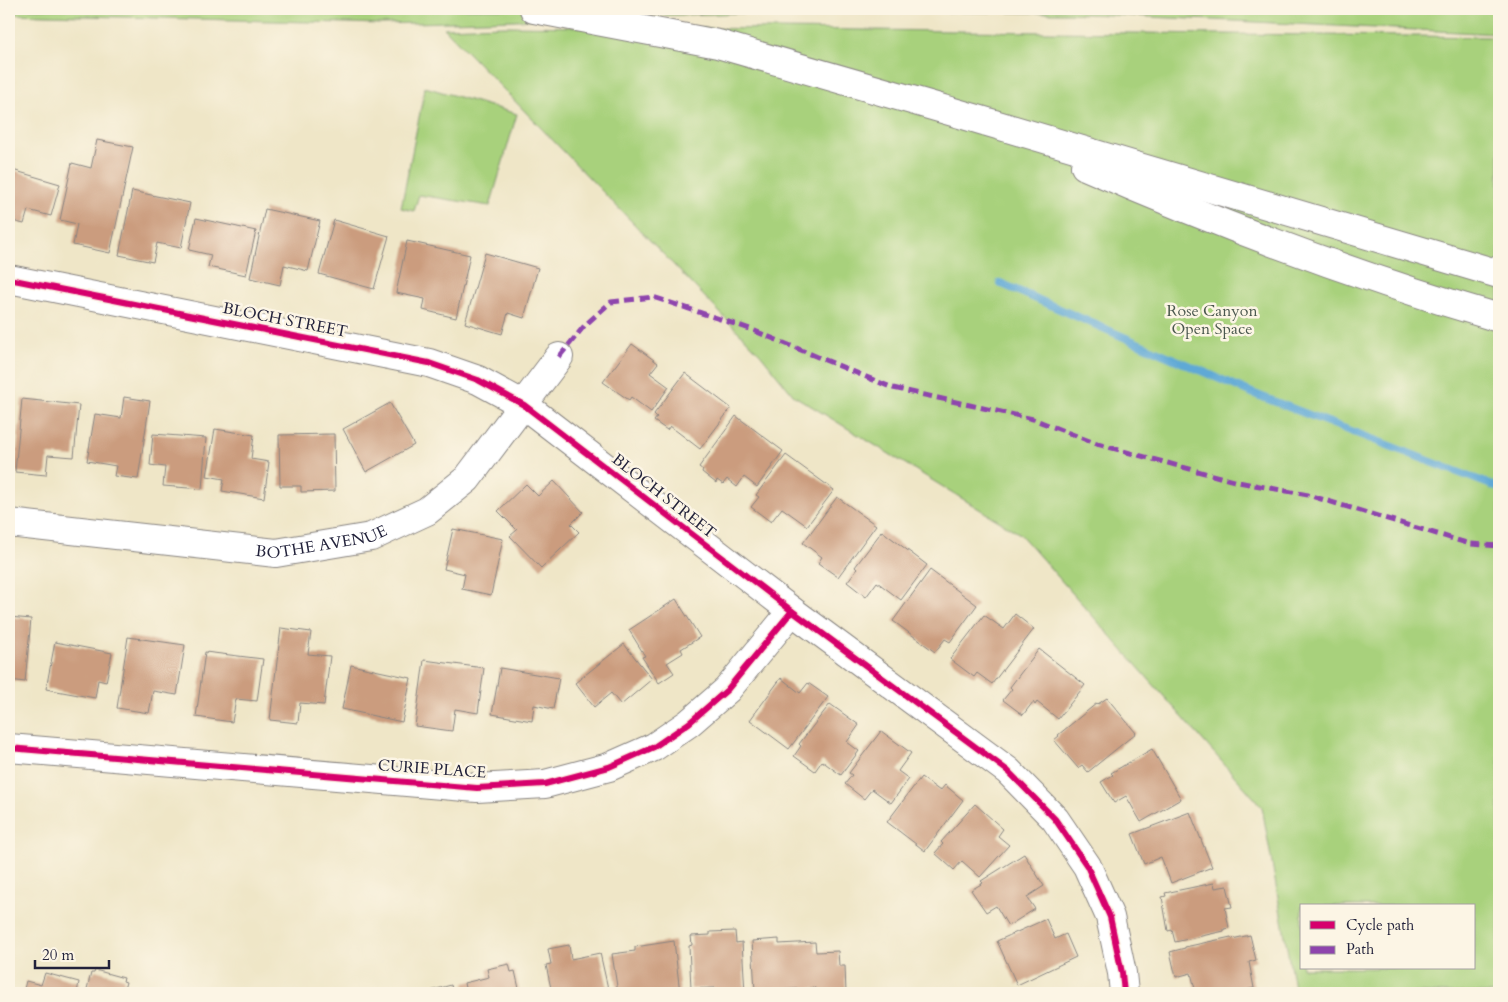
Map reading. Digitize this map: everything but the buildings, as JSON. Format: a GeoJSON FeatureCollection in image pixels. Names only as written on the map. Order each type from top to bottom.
{"type":"FeatureCollection","features":[{"type":"Feature","properties":{"kind":"main road"},"geometry":{"type":"LineString","coordinates":[[534,9],[718,44],[1499,274]]}},
{"type":"Feature","properties":{"kind":"main road"},"geometry":{"type":"LineString","coordinates":[[974,118],[1146,192],[1306,255],[1499,318]]}},
{"type":"Feature","properties":{"kind":"main road","name":"BLOCH STREET"},"geometry":{"type":"LineString","coordinates":[[9,279],[429,363],[478,380],[524,405],[792,612],[1008,771],[1055,819],[1087,866],[1110,917],[1122,973],[1124,993]]}},
{"type":"Feature","properties":{"kind":"main road","name":"BOTHE AVENUE"},"geometry":{"type":"LineString","coordinates":[[9,523],[276,553],[371,537],[426,511],[467,479],[559,357]]}},
{"type":"Feature","properties":{"kind":"main road","name":"CURIE PLACE"},"geometry":{"type":"LineString","coordinates":[[9,748],[478,788],[544,784],[609,767],[654,747],[689,723],[727,690],[792,612]]}},
{"type":"Feature","properties":{"kind":"green space"},"geometry":{"type":"Polygon","coordinates":[[[9,9],[1499,9],[1499,34],[1069,13],[814,11],[382,24],[9,14],[9,9]]]}},
{"type":"Feature","properties":{"kind":"green space","name":"Rose Canyon Open Space"},"geometry":{"type":"Polygon","coordinates":[[[504,26],[1499,37],[1499,993],[1295,993],[1262,807],[1020,534],[793,395],[761,355],[444,28],[504,26]]]}},
{"type":"Feature","properties":{"kind":"green space"},"geometry":{"type":"Polygon","coordinates":[[[425,87],[517,114],[490,206],[419,195],[414,211],[401,208],[425,87]]]}},
{"type":"Feature","properties":{"kind":"waterway"},"geometry":{"type":"LineString","coordinates":[[1000,283],[1252,393],[1499,488]]}},
{"type":"Feature","properties":{"kind":"marked path"},"geometry":{"type":"LineString","coordinates":[[559,357],[585,325],[611,302],[653,297],[750,329],[893,388],[1033,419],[1097,444],[1238,482],[1308,495],[1470,544],[1499,546]]}},
{"type":"Feature","properties":{"kind":"cycle path"},"geometry":{"type":"LineString","coordinates":[[9,279],[429,363],[478,380],[524,405],[792,611],[1008,771],[1055,819],[1087,866],[1110,917],[1122,973],[1124,993]]}},
{"type":"Feature","properties":{"kind":"cycle path"},"geometry":{"type":"LineString","coordinates":[[9,748],[477,788],[545,784],[609,767],[654,747],[689,723],[727,690],[792,611]]}}]}
